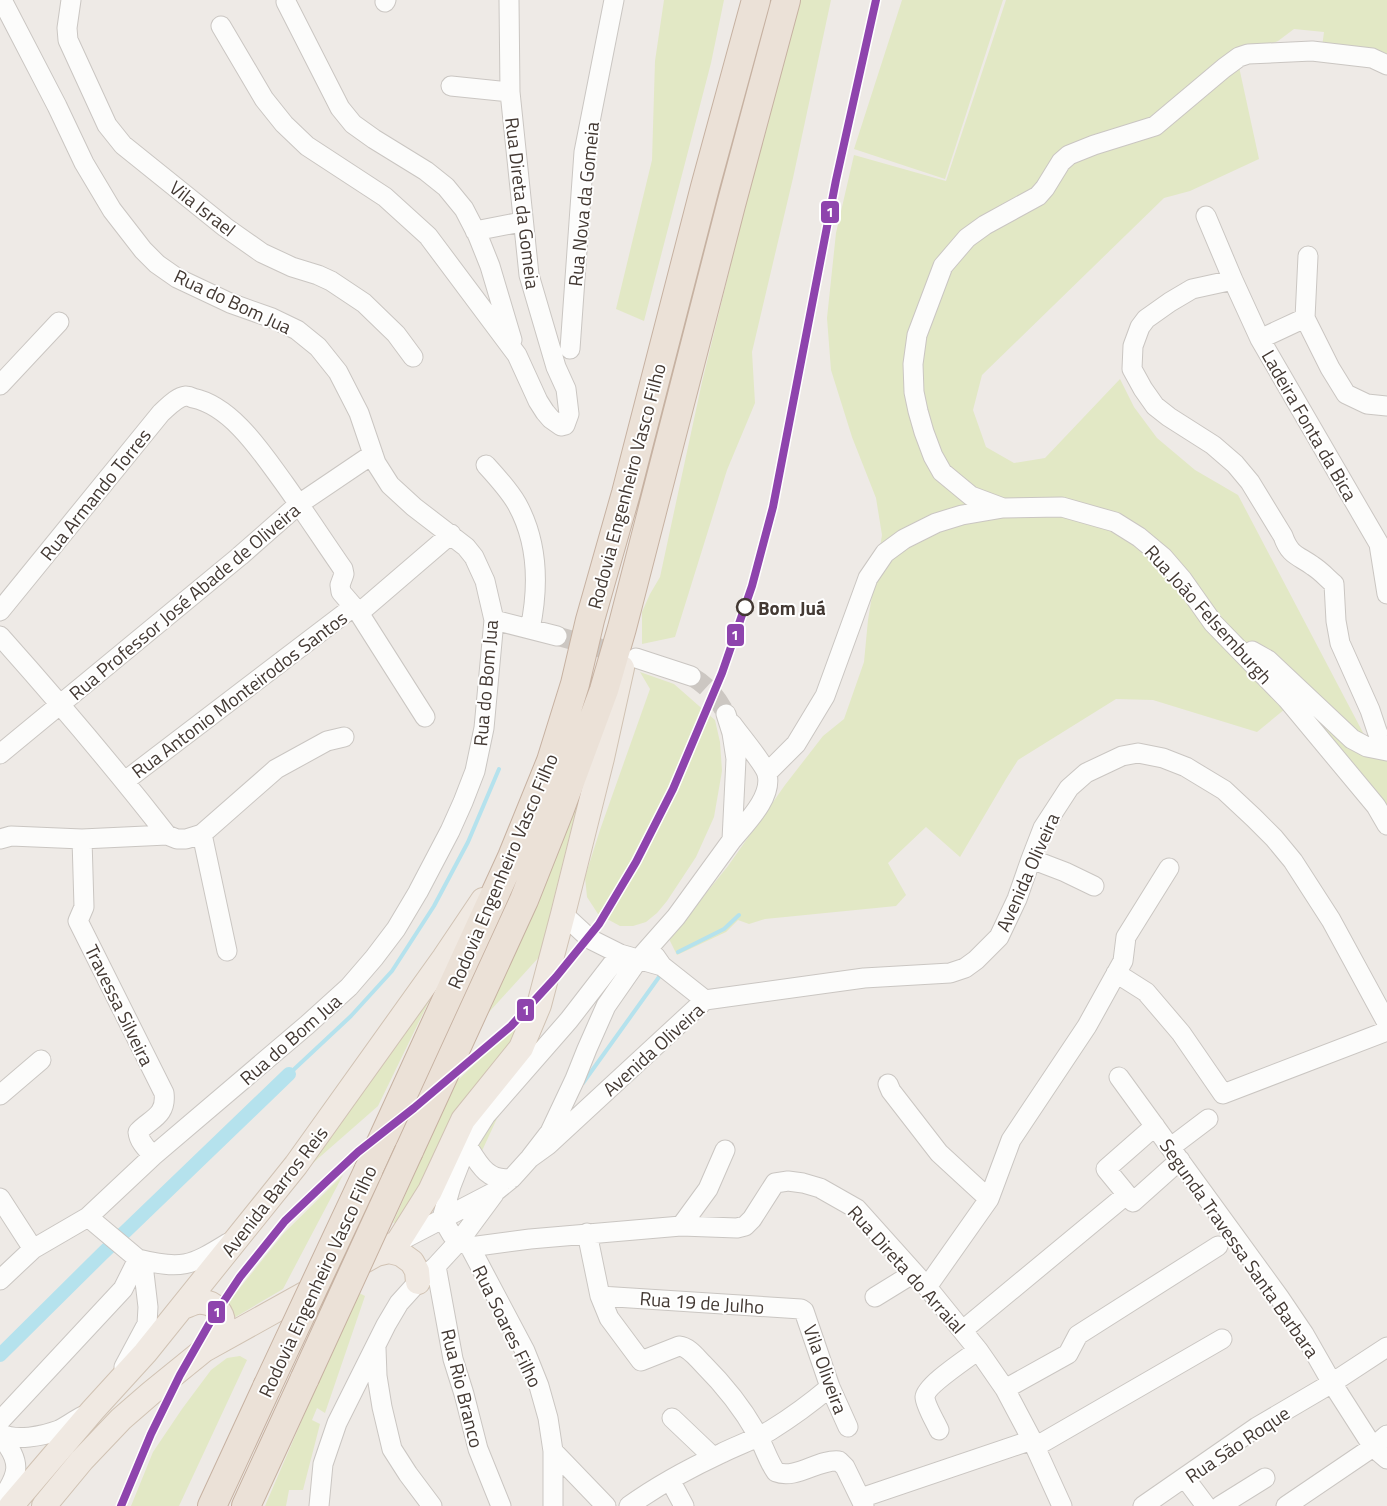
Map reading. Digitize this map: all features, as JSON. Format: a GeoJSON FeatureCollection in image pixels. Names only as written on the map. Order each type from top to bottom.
{"type":"FeatureCollection","features":[{"type":"Feature","properties":{"kind":"highway","name":"Rodovia Engenheiro Vasco Filho"},"geometry":{"type":"LineString","coordinates":[[212,1506],[512,857],[550,761],[575,684],[590,620],[631,474],[705,187],[756,0]]}},
{"type":"Feature","properties":{"kind":"highway","name":"Rodovia Engenheiro Vasco Filho"},"geometry":{"type":"LineString","coordinates":[[246,1506],[524,900],[604,690],[640,560],[731,205],[786,0]]}},
{"type":"Feature","properties":{"kind":"main road"},"geometry":{"type":"LineString","coordinates":[[44,1506],[82,1460],[121,1419],[204,1350],[398,1242],[430,1191],[463,1120],[521,1048],[539,1006],[563,914],[618,688],[640,560]]}},
{"type":"Feature","properties":{"kind":"main road","name":"Avenida Barros Reis"},"geometry":{"type":"LineString","coordinates":[[11,1506],[93,1410],[145,1353],[296,1164],[444,958],[512,857]]}},
{"type":"Feature","properties":{"kind":"main road"},"geometry":{"type":"LineString","coordinates":[[372,1256],[389,1251],[401,1254],[412,1262],[417,1271],[418,1282]]}},
{"type":"Feature","properties":{"kind":"main road"},"geometry":{"type":"LineString","coordinates":[[183,1307],[200,1301],[206,1302],[214,1306],[222,1318],[222,1325],[204,1350]]}},
{"type":"Feature","properties":{"kind":"street","name":"Rua do Bom Jua"},"geometry":{"type":"LineString","coordinates":[[0,1280],[33,1249],[88,1217],[153,1156],[308,1025],[342,993],[374,958],[396,930],[450,832],[475,771],[484,728],[494,620],[485,581],[480,568],[466,546],[414,508],[390,484],[382,473],[373,454],[359,413],[338,372],[318,347],[297,330],[272,318],[230,303],[176,278],[157,264],[143,250],[112,210],[84,163],[58,106],[2,0]]}},
{"type":"Feature","properties":{"kind":"street","name":"Vila Israel"},"geometry":{"type":"LineString","coordinates":[[71,0],[67,28],[68,40],[108,125],[123,145],[225,227],[262,253],[292,267],[318,275],[364,303],[396,334],[413,357]]}},
{"type":"Feature","properties":{"kind":"street","name":"Rua Direta da Gomeia"},"geometry":{"type":"LineString","coordinates":[[286,2],[340,108],[353,124],[426,170],[446,187],[464,209],[490,266],[517,355],[538,401],[550,419],[561,426],[566,425],[569,414],[566,389],[556,367],[528,275],[510,92],[509,0]]}},
{"type":"Feature","properties":{"kind":"street","name":"Rua Nova da Gomeia"},"geometry":{"type":"LineString","coordinates":[[570,349],[584,152],[614,0]]}},
{"type":"Feature","properties":{"kind":"street"},"geometry":{"type":"LineString","coordinates":[[221,26],[264,99],[284,124],[307,146],[385,197],[428,236],[517,355]]}},
{"type":"Feature","properties":{"kind":"street","name":"Rua João Felsemburgh"},"geometry":{"type":"LineString","coordinates":[[1387,65],[1372,58],[1312,51],[1248,54],[1239,57],[1224,68],[1155,126],[1069,155],[1061,162],[1038,196],[984,225],[967,238],[944,266],[917,335],[913,364],[914,392],[918,411],[933,456],[942,472],[971,496],[1003,508],[1062,507],[1115,522],[1139,537],[1163,557],[1182,579],[1213,622],[1287,699],[1376,806],[1387,825]]}},
{"type":"Feature","properties":{"kind":"street"},"geometry":{"type":"LineString","coordinates":[[451,86],[510,92]]}},
{"type":"Feature","properties":{"kind":"street"},"geometry":{"type":"LineString","coordinates":[[1206,216],[1260,338]]}},
{"type":"Feature","properties":{"kind":"street"},"geometry":{"type":"LineString","coordinates":[[475,231],[516,223]]}},
{"type":"Feature","properties":{"kind":"street"},"geometry":{"type":"LineString","coordinates":[[1308,256],[1305,318],[1330,368],[1346,394],[1367,404],[1387,406]]}},
{"type":"Feature","properties":{"kind":"street"},"geometry":{"type":"LineString","coordinates":[[1233,280],[1192,289],[1146,319],[1140,327],[1133,346],[1132,369],[1155,406],[1213,445],[1236,464],[1250,482],[1286,545],[1298,558],[1312,565],[1334,584],[1336,620],[1340,643],[1370,710],[1376,730],[1380,738],[1387,745]]}},
{"type":"Feature","properties":{"kind":"street","name":"Ladeira Fonta da Bica"},"geometry":{"type":"LineString","coordinates":[[1305,318],[1260,338],[1383,548]]}},
{"type":"Feature","properties":{"kind":"street"},"geometry":{"type":"LineString","coordinates":[[0,385],[59,322]]}},
{"type":"Feature","properties":{"kind":"street","name":"Rua Armando Torres"},"geometry":{"type":"LineString","coordinates":[[0,611],[161,413],[175,401],[186,396],[201,399],[225,414],[241,429],[261,452],[299,504]]}},
{"type":"Feature","properties":{"kind":"street","name":"Rua Professor José Abade de Oliveira"},"geometry":{"type":"LineString","coordinates":[[0,754],[240,556],[299,504],[373,454]]}},
{"type":"Feature","properties":{"kind":"street"},"geometry":{"type":"LineString","coordinates":[[486,465],[516,502],[527,524],[534,552],[536,579],[534,608],[530,628]]}},
{"type":"Feature","properties":{"kind":"street"},"geometry":{"type":"LineString","coordinates":[[299,504],[343,569],[344,574],[340,585],[341,592],[356,610],[425,717]]}},
{"type":"Feature","properties":{"kind":"street"},"geometry":{"type":"LineString","coordinates":[[767,773],[796,744],[826,696],[868,578],[885,553],[904,539],[936,523],[1003,508]]}},
{"type":"Feature","properties":{"kind":"street","name":"Rua Antonio Monteirodos Santos"},"geometry":{"type":"LineString","coordinates":[[125,781],[356,610],[451,534]]}},
{"type":"Feature","properties":{"kind":"street"},"geometry":{"type":"LineString","coordinates":[[1383,548],[1387,594]]}},
{"type":"Feature","properties":{"kind":"street"},"geometry":{"type":"LineString","coordinates":[[494,620],[557,636]]}},
{"type":"Feature","properties":{"kind":"street"},"geometry":{"type":"LineString","coordinates":[[1226,634],[1268,660],[1327,717],[1352,738],[1367,747],[1387,751]]}},
{"type":"Feature","properties":{"kind":"street"},"geometry":{"type":"LineString","coordinates":[[0,636],[61,704],[125,781],[166,835]]}},
{"type":"Feature","properties":{"kind":"street"},"geometry":{"type":"LineString","coordinates":[[636,658],[691,676]]}},
{"type":"Feature","properties":{"kind":"street"},"geometry":{"type":"LineString","coordinates":[[398,1242],[496,1191],[512,1178],[530,1158],[550,1132],[606,1006],[644,953],[676,917],[732,840],[761,804],[768,788],[767,773],[727,716],[736,759],[732,840]]}},
{"type":"Feature","properties":{"kind":"street"},"geometry":{"type":"LineString","coordinates":[[4,832],[82,838],[166,835],[177,839],[186,839],[202,834],[276,769],[327,741],[344,738]]}},
{"type":"Feature","properties":{"kind":"street","name":"Avenida Oliveira"},"geometry":{"type":"LineString","coordinates":[[530,1158],[548,1146],[705,1000],[864,978],[950,972],[966,968],[998,937],[1017,899],[1043,828],[1069,788],[1086,773],[1122,756],[1138,753],[1163,758],[1186,767],[1224,790],[1254,818],[1293,861],[1331,920],[1387,1023]]}},
{"type":"Feature","properties":{"kind":"street"},"geometry":{"type":"LineString","coordinates":[[202,834],[227,951]]}},
{"type":"Feature","properties":{"kind":"street","name":"Travessa Silveira"},"geometry":{"type":"LineString","coordinates":[[82,838],[84,907],[78,921],[164,1093],[162,1110],[156,1119],[140,1130],[138,1134],[142,1144],[153,1156]]}},
{"type":"Feature","properties":{"kind":"street"},"geometry":{"type":"LineString","coordinates":[[1031,859],[1094,886]]}},
{"type":"Feature","properties":{"kind":"street"},"geometry":{"type":"LineString","coordinates":[[875,1297],[921,1280],[989,1199],[1011,1140],[1087,1026],[1123,961],[1126,937],[1169,868]]}},
{"type":"Feature","properties":{"kind":"street"},"geometry":{"type":"LineString","coordinates":[[563,914],[590,939],[620,954],[644,953],[705,1000]]}},
{"type":"Feature","properties":{"kind":"street"},"geometry":{"type":"LineString","coordinates":[[442,1218],[451,1186],[467,1145],[486,1115],[569,1020],[620,954]]}},
{"type":"Feature","properties":{"kind":"street"},"geometry":{"type":"LineString","coordinates":[[1116,973],[1146,992],[1182,1033],[1223,1094],[1387,1031]]}},
{"type":"Feature","properties":{"kind":"street"},"geometry":{"type":"LineString","coordinates":[[0,1095],[41,1060]]}},
{"type":"Feature","properties":{"kind":"street","name":"Segunda Travessa Santa Barbara"},"geometry":{"type":"LineString","coordinates":[[1119,1077],[1279,1297],[1304,1334],[1332,1383],[1382,1447]]}},
{"type":"Feature","properties":{"kind":"street"},"geometry":{"type":"LineString","coordinates":[[888,1084],[891,1091],[939,1153],[989,1199]]}},
{"type":"Feature","properties":{"kind":"street"},"geometry":{"type":"LineString","coordinates":[[963,1330],[1130,1198],[1208,1119]]}},
{"type":"Feature","properties":{"kind":"street"},"geometry":{"type":"LineString","coordinates":[[1130,1198],[1106,1169],[1155,1126]]}},
{"type":"Feature","properties":{"kind":"street"},"geometry":{"type":"LineString","coordinates":[[467,1145],[479,1165],[490,1175],[503,1180],[512,1178]]}},
{"type":"Feature","properties":{"kind":"street"},"geometry":{"type":"LineString","coordinates":[[682,1226],[708,1189],[724,1150]]}},
{"type":"Feature","properties":{"kind":"street","name":"Rua Direta do Arraial"},"geometry":{"type":"LineString","coordinates":[[465,1244],[682,1226],[737,1228],[745,1226],[752,1219],[775,1183],[788,1181],[820,1188],[857,1209],[963,1330],[1005,1390],[1033,1443],[1059,1505]]}},
{"type":"Feature","properties":{"kind":"street"},"geometry":{"type":"LineString","coordinates":[[319,1506],[323,1464],[334,1429],[363,1369],[399,1303],[418,1282],[465,1244],[496,1191]]}},
{"type":"Feature","properties":{"kind":"street"},"geometry":{"type":"LineString","coordinates":[[0,1198],[33,1249]]}},
{"type":"Feature","properties":{"kind":"street"},"geometry":{"type":"LineString","coordinates":[[88,1217],[132,1254],[155,1264],[178,1266],[195,1262],[238,1238]]}},
{"type":"Feature","properties":{"kind":"street","name":"Rua Soares Filho"},"geometry":{"type":"LineString","coordinates":[[442,1218],[452,1235],[465,1244],[525,1351],[539,1386],[548,1418],[553,1451],[553,1506]]}},
{"type":"Feature","properties":{"kind":"street"},"geometry":{"type":"LineString","coordinates":[[586,1234],[600,1296],[609,1318],[641,1361],[672,1348],[679,1346],[686,1348],[716,1377],[742,1407],[774,1470],[779,1474],[783,1474],[836,1461],[841,1462],[862,1502],[1033,1443],[1222,1339]]}},
{"type":"Feature","properties":{"kind":"street"},"geometry":{"type":"LineString","coordinates":[[1005,1390],[1068,1354],[1078,1335],[1218,1246]]}},
{"type":"Feature","properties":{"kind":"street"},"geometry":{"type":"LineString","coordinates":[[113,1388],[147,1324],[147,1288],[144,1273],[132,1254]]}},
{"type":"Feature","properties":{"kind":"street"},"geometry":{"type":"LineString","coordinates":[[0,1421],[123,1288],[132,1254]]}},
{"type":"Feature","properties":{"kind":"street","name":"Rua Rio Branco"},"geometry":{"type":"LineString","coordinates":[[436,1266],[453,1359],[478,1449],[501,1506]]}},
{"type":"Feature","properties":{"kind":"street","name":"Rua 19 de Julho"},"geometry":{"type":"LineString","coordinates":[[600,1296],[801,1309],[804,1311]]}},
{"type":"Feature","properties":{"kind":"street","name":"Vila Oliveira"},"geometry":{"type":"LineString","coordinates":[[804,1311],[808,1316],[830,1387],[848,1427]]}},
{"type":"Feature","properties":{"kind":"street"},"geometry":{"type":"LineString","coordinates":[[376,1346],[377,1376],[392,1449],[432,1506]]}},
{"type":"Feature","properties":{"kind":"street","name":"Rua São Roque"},"geometry":{"type":"LineString","coordinates":[[1143,1506],[1257,1427],[1332,1383],[1387,1347]]}},
{"type":"Feature","properties":{"kind":"street"},"geometry":{"type":"LineString","coordinates":[[939,1430],[926,1400],[926,1393],[935,1382],[978,1350]]}},
{"type":"Feature","properties":{"kind":"street"},"geometry":{"type":"LineString","coordinates":[[629,1506],[670,1480],[769,1430],[804,1408],[830,1387]]}},
{"type":"Feature","properties":{"kind":"street"},"geometry":{"type":"LineString","coordinates":[[0,1435],[15,1438],[35,1436],[58,1430],[93,1410]]}},
{"type":"Feature","properties":{"kind":"street"},"geometry":{"type":"LineString","coordinates":[[672,1418],[713,1458]]}},
{"type":"Feature","properties":{"kind":"street"},"geometry":{"type":"LineString","coordinates":[[0,1435],[10,1448],[15,1461],[14,1479],[0,1501]]}},
{"type":"Feature","properties":{"kind":"street"},"geometry":{"type":"LineString","coordinates":[[1286,1506],[1382,1447]]}},
{"type":"Feature","properties":{"kind":"street"},"geometry":{"type":"LineString","coordinates":[[553,1451],[606,1506]]}},
{"type":"Feature","properties":{"kind":"street"},"geometry":{"type":"LineString","coordinates":[[1185,1478],[1206,1506]]}},
{"type":"Feature","properties":{"kind":"street"},"geometry":{"type":"LineString","coordinates":[[1220,1506],[1265,1478]]}},
{"type":"Feature","properties":{"kind":"street"},"geometry":{"type":"LineString","coordinates":[[670,1480],[684,1506]]}},
{"type":"Feature","properties":{"kind":"green space"},"geometry":{"type":"Polygon","coordinates":[[[664,0],[724,0],[711,63],[644,321],[616,309],[652,160],[655,61],[664,0]]]}},
{"type":"Feature","properties":{"kind":"green space"},"geometry":{"type":"Polygon","coordinates":[[[794,0],[831,0],[793,178],[752,352],[755,403],[727,470],[675,637],[642,644],[642,612],[660,577],[702,382],[794,0]]]}},
{"type":"Feature","properties":{"kind":"green space"},"geometry":{"type":"Polygon","coordinates":[[[902,0],[1003,0],[945,179],[854,149],[902,0]]]}},
{"type":"Feature","properties":{"kind":"green space"},"geometry":{"type":"Polygon","coordinates":[[[1006,0],[1387,0],[1387,61],[1322,47],[1324,32],[1294,29],[1278,41],[1258,49],[1236,53],[1259,159],[1190,191],[1164,198],[982,375],[973,410],[986,447],[1014,463],[1045,458],[1120,379],[1134,407],[1157,438],[1195,470],[1238,495],[1370,746],[1387,760],[1387,807],[1296,700],[1257,732],[1153,700],[1116,699],[1018,760],[960,857],[926,827],[888,863],[906,895],[896,906],[765,919],[749,924],[738,920],[726,932],[677,955],[669,939],[728,866],[785,785],[823,736],[844,719],[864,662],[868,620],[882,535],[876,498],[852,437],[831,370],[827,318],[836,233],[854,155],[946,181],[1006,0]]]}},
{"type":"Feature","properties":{"kind":"green space"},"geometry":{"type":"Polygon","coordinates":[[[640,672],[674,684],[715,720],[720,742],[722,771],[714,817],[696,857],[657,913],[646,922],[633,926],[620,926],[598,914],[587,897],[585,877],[650,689],[640,672]]]}},
{"type":"Feature","properties":{"kind":"green space"},"geometry":{"type":"Polygon","coordinates":[[[581,793],[584,798],[540,956],[480,1022],[554,863],[581,793]]]}},
{"type":"Feature","properties":{"kind":"green space"},"geometry":{"type":"Polygon","coordinates":[[[425,996],[430,999],[378,1106],[305,1170],[425,996]]]}},
{"type":"Feature","properties":{"kind":"green space"},"geometry":{"type":"Polygon","coordinates":[[[527,1014],[500,1112],[481,1153],[454,1187],[419,1216],[393,1223],[454,1084],[527,1014]]]}},
{"type":"Feature","properties":{"kind":"green space"},"geometry":{"type":"Polygon","coordinates":[[[343,1175],[283,1289],[232,1319],[227,1304],[284,1233],[343,1175]]]}},
{"type":"Feature","properties":{"kind":"green space"},"geometry":{"type":"Polygon","coordinates":[[[357,1292],[365,1296],[325,1413],[317,1408],[312,1420],[320,1424],[303,1490],[289,1490],[286,1506],[265,1506],[357,1292]]]}},
{"type":"Feature","properties":{"kind":"green space"},"geometry":{"type":"Polygon","coordinates":[[[240,1356],[247,1360],[179,1506],[131,1506],[153,1452],[182,1409],[211,1370],[227,1358],[240,1356]]]}},
{"type":"Feature","properties":{"kind":"waterway"},"geometry":{"type":"LineString","coordinates":[[289,1074],[351,1016],[392,971],[434,906],[468,842],[499,769]]}},
{"type":"Feature","properties":{"kind":"waterway"},"geometry":{"type":"LineString","coordinates":[[678,952],[724,929],[739,915]]}},
{"type":"Feature","properties":{"kind":"waterway"},"geometry":{"type":"LineString","coordinates":[[583,1083],[659,977]]}},
{"type":"Feature","properties":{"kind":"waterway"},"geometry":{"type":"LineString","coordinates":[[0,1355],[289,1074]]}},
{"type":"Feature","properties":{"kind":"tunnel"},"geometry":{"type":"LineString","coordinates":[[557,636],[625,655]]}},
{"type":"Feature","properties":{"kind":"tunnel"},"geometry":{"type":"LineString","coordinates":[[691,676],[712,692],[726,714]]}},
{"type":"Feature","properties":{"kind":"transit line","name":"1"},"geometry":{"type":"LineString","coordinates":[[121,1506],[151,1434],[180,1375],[212,1319],[240,1277],[285,1221],[326,1182],[358,1152],[414,1108],[511,1026],[556,977],[599,924],[636,862],[673,789],[722,673],[752,586],[773,507],[836,180],[876,0]]}},
{"type":"Feature","properties":{"kind":"place","name":"Bom Juá"},"geometry":{"type":"Point","coordinates":[745,607]}}]}
